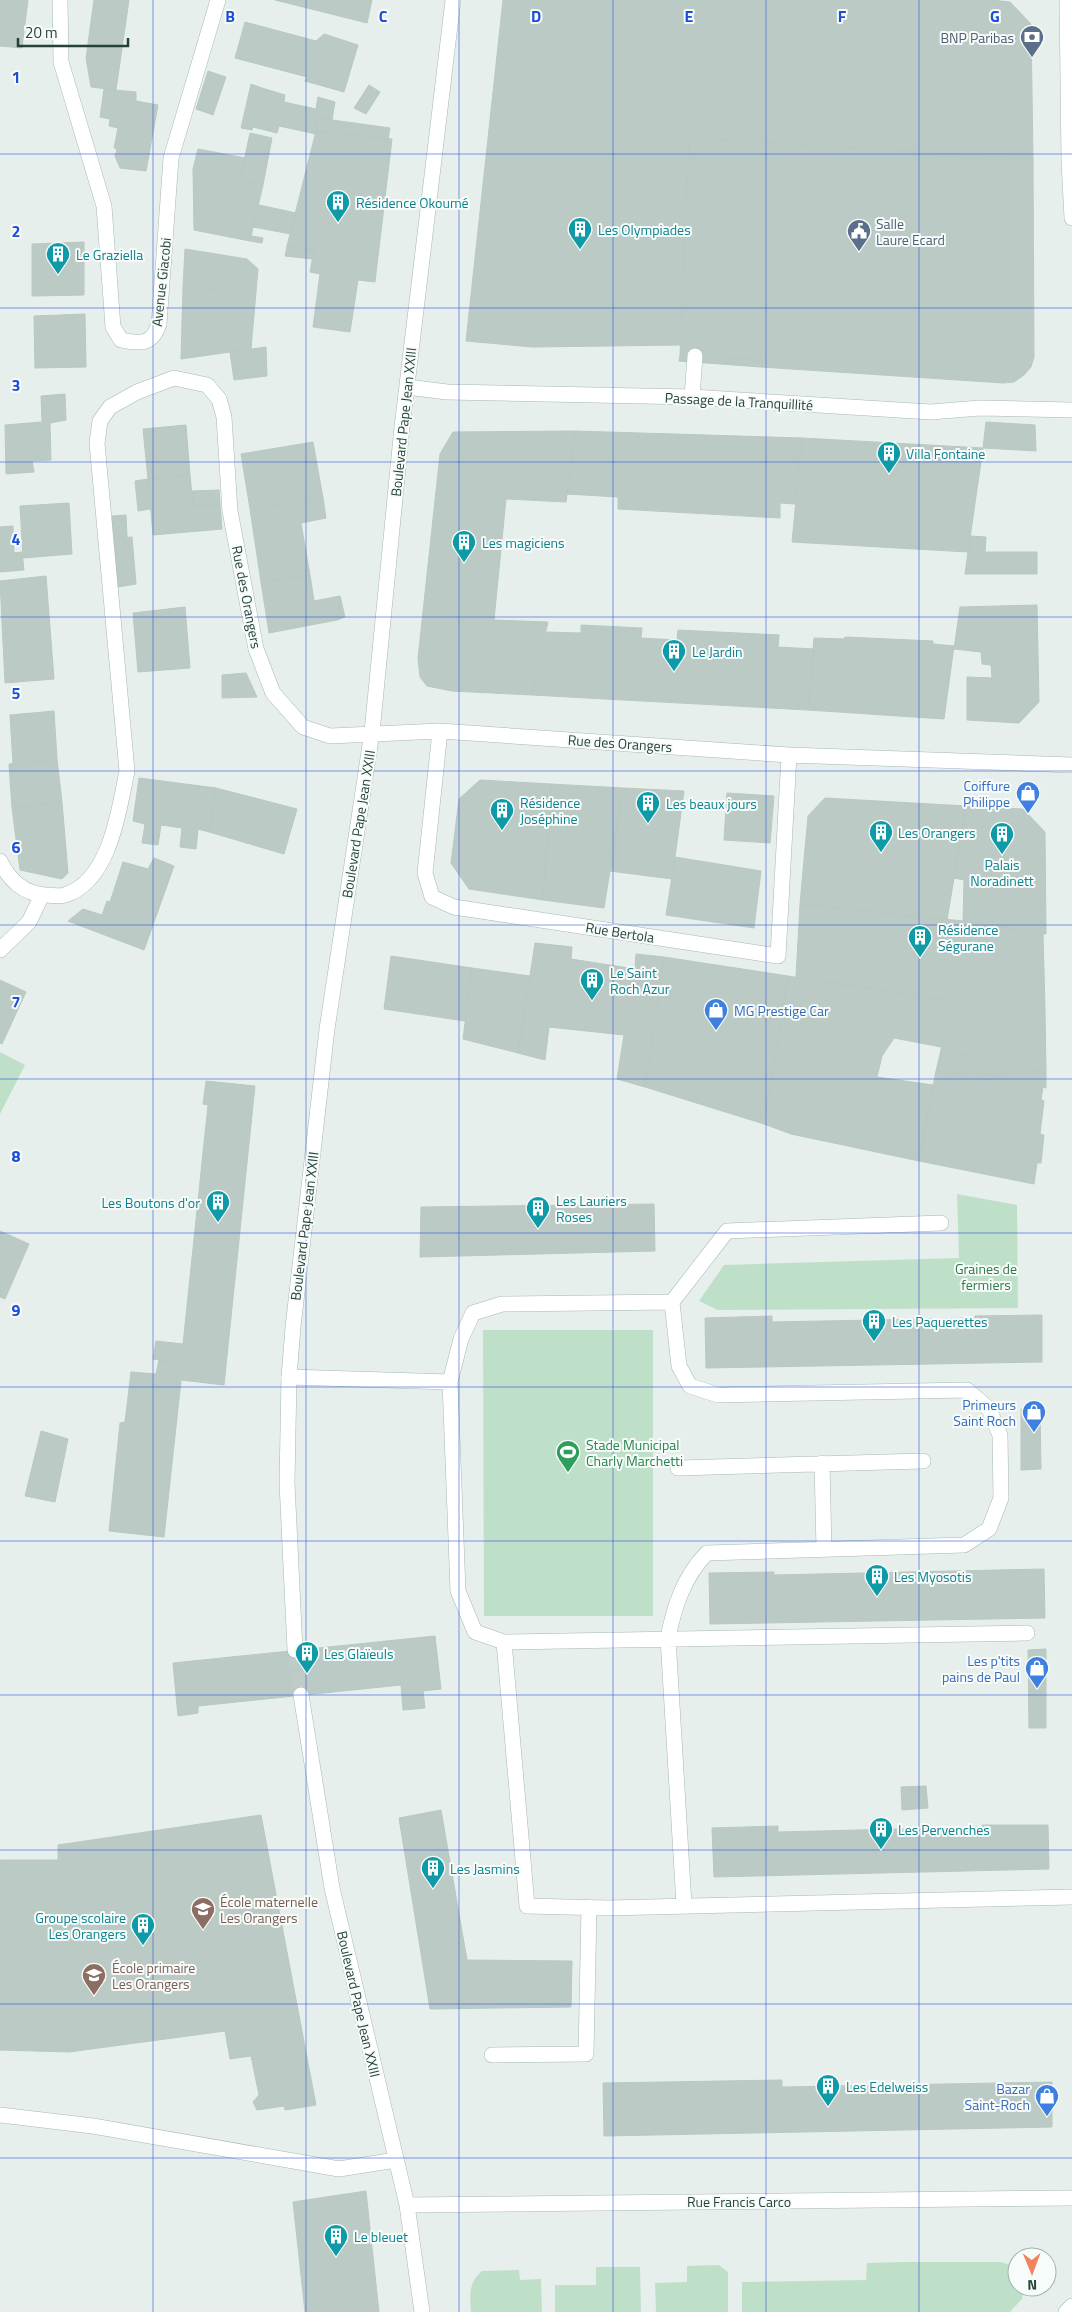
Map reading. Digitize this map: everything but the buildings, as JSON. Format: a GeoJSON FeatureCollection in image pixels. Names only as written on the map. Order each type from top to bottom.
{"type":"FeatureCollection","features":[{"type":"Feature","properties":{"kind":"street","name":"Avenue Giacobi"},"geometry":{"type":"LineString","coordinates":[[60,0],[60,62],[104,206],[113,327],[121,340],[136,343],[146,342],[155,335],[159,324],[171,158],[218,0]]}},
{"type":"Feature","properties":{"kind":"street","name":"Boulevard Pape Jean XXIII"},"geometry":{"type":"LineString","coordinates":[[295,1650],[287,1483],[292,1327],[327,1029],[372,732],[407,387],[452,0]]}},
{"type":"Feature","properties":{"kind":"street"},"geometry":{"type":"LineString","coordinates":[[1067,0],[1072,218]]}},
{"type":"Feature","properties":{"kind":"street"},"geometry":{"type":"LineString","coordinates":[[692,397],[695,356]]}},
{"type":"Feature","properties":{"kind":"street","name":"Rue des Orangers"},"geometry":{"type":"LineString","coordinates":[[0,861],[12,880],[24,890],[42,895],[64,896],[82,887],[100,867],[117,817],[127,771],[97,444],[100,421],[110,407],[137,392],[174,378],[206,385],[219,399],[224,417],[230,511],[256,649],[273,693],[303,728],[330,736],[372,732],[440,731],[789,755],[1072,765]]}},
{"type":"Feature","properties":{"kind":"street","name":"Passage de la Tranquillité"},"geometry":{"type":"LineString","coordinates":[[407,387],[447,392],[692,397],[931,412],[980,408],[1072,410]]}},
{"type":"Feature","properties":{"kind":"street","name":"Rue Bertola"},"geometry":{"type":"LineString","coordinates":[[440,731],[425,872],[432,897],[454,907],[778,956],[789,755]]}},
{"type":"Feature","properties":{"kind":"street"},"geometry":{"type":"LineString","coordinates":[[0,950],[30,922],[42,895]]}},
{"type":"Feature","properties":{"kind":"street"},"geometry":{"type":"LineString","coordinates":[[684,1906],[668,1638],[673,1611],[694,1566],[707,1553],[964,1545],[989,1529],[1001,1498],[1000,1435],[989,1409],[967,1390],[718,1395],[690,1386],[680,1366],[672,1302],[727,1230],[941,1222]]}},
{"type":"Feature","properties":{"kind":"street"},"geometry":{"type":"LineString","coordinates":[[672,1302],[502,1304],[474,1313],[461,1339],[450,1382],[458,1591],[476,1632],[504,1642],[1027,1633]]}},
{"type":"Feature","properties":{"kind":"street"},"geometry":{"type":"LineString","coordinates":[[289,1377],[450,1382]]}},
{"type":"Feature","properties":{"kind":"street"},"geometry":{"type":"LineString","coordinates":[[678,1468],[923,1461]]}},
{"type":"Feature","properties":{"kind":"street"},"geometry":{"type":"LineString","coordinates":[[822,1463],[824,1549]]}},
{"type":"Feature","properties":{"kind":"street"},"geometry":{"type":"LineString","coordinates":[[504,1642],[527,1906],[684,1906],[1072,1897]]}},
{"type":"Feature","properties":{"kind":"street","name":"Boulevard Pape Jean XXIII"},"geometry":{"type":"LineString","coordinates":[[301,1695],[332,1888],[407,2205],[422,2312]]}},
{"type":"Feature","properties":{"kind":"street"},"geometry":{"type":"LineString","coordinates":[[492,2055],[586,2054],[589,1907]]}},
{"type":"Feature","properties":{"kind":"street"},"geometry":{"type":"LineString","coordinates":[[0,2115],[92,2126],[339,2169],[396,2160]]}},
{"type":"Feature","properties":{"kind":"street","name":"Rue Francis Carco"},"geometry":{"type":"LineString","coordinates":[[407,2205],[1072,2198]]}},
{"type":"Feature","properties":{"kind":"street"},"geometry":{"type":"LineString","coordinates":[[1066,2312],[1072,2306]]}},
{"type":"Feature","properties":{"kind":"green space"},"geometry":{"type":"Polygon","coordinates":[[[0,1052],[25,1065],[0,1114],[0,1052]]]}},
{"type":"Feature","properties":{"kind":"green space","name":"Graines de fermiers"},"geometry":{"type":"Polygon","coordinates":[[[957,1194],[1017,1205],[1018,1308],[718,1310],[699,1301],[724,1265],[959,1258],[957,1194]]]}},
{"type":"Feature","properties":{"kind":"green space","name":"Stade Municipal Charly Marchetti"},"geometry":{"type":"Polygon","coordinates":[[[483,1330],[653,1330],[653,1616],[484,1616],[483,1330]]]}},
{"type":"Feature","properties":{"kind":"green space"},"geometry":{"type":"Polygon","coordinates":[[[1001,2262],[1007,2264],[1007,2297],[1022,2297],[1022,2299],[1010,2312],[742,2312],[742,2282],[866,2280],[867,2263],[1001,2262]]]}},
{"type":"Feature","properties":{"kind":"green space"},"geometry":{"type":"Polygon","coordinates":[[[719,2265],[728,2272],[728,2312],[656,2312],[655,2283],[687,2282],[687,2266],[719,2265]]]}},
{"type":"Feature","properties":{"kind":"green space"},"geometry":{"type":"Polygon","coordinates":[[[596,2267],[640,2267],[641,2312],[555,2312],[555,2285],[596,2285],[596,2267]]]}},
{"type":"Feature","properties":{"kind":"green space"},"geometry":{"type":"Polygon","coordinates":[[[519,2270],[520,2280],[541,2279],[542,2312],[471,2312],[470,2295],[472,2285],[482,2271],[519,2270]]]}},
{"type":"Feature","properties":{"kind":"tunnel"},"geometry":{"type":"LineString","coordinates":[[295,1650],[301,1695]]}},
{"type":"Feature","properties":{"kind":"place","name":"BNP Paribas"},"geometry":{"type":"Point","coordinates":[1032,58]}},
{"type":"Feature","properties":{"kind":"place","name":"Résidence Okoumé"},"geometry":{"type":"Point","coordinates":[338,223]}},
{"type":"Feature","properties":{"kind":"place","name":"Les Olympiades"},"geometry":{"type":"Point","coordinates":[580,250]}},
{"type":"Feature","properties":{"kind":"place","name":"Salle Laure Ecard"},"geometry":{"type":"Point","coordinates":[859,252]}},
{"type":"Feature","properties":{"kind":"place","name":"Le Graziella"},"geometry":{"type":"Point","coordinates":[58,275]}},
{"type":"Feature","properties":{"kind":"place","name":"Villa Fontaine"},"geometry":{"type":"Point","coordinates":[889,474]}},
{"type":"Feature","properties":{"kind":"place","name":"Les magiciens"},"geometry":{"type":"Point","coordinates":[464,563]}},
{"type":"Feature","properties":{"kind":"place","name":"Le Jardin"},"geometry":{"type":"Point","coordinates":[674,672]}},
{"type":"Feature","properties":{"kind":"place","name":"Coiffure Philippe"},"geometry":{"type":"Point","coordinates":[1028,814]}},
{"type":"Feature","properties":{"kind":"place","name":"Les beaux jours"},"geometry":{"type":"Point","coordinates":[648,824]}},
{"type":"Feature","properties":{"kind":"place","name":"Résidence Joséphine"},"geometry":{"type":"Point","coordinates":[502,831]}},
{"type":"Feature","properties":{"kind":"place","name":"Les Orangers"},"geometry":{"type":"Point","coordinates":[881,853]}},
{"type":"Feature","properties":{"kind":"place","name":"Palais Noradinett"},"geometry":{"type":"Point","coordinates":[1002,855]}},
{"type":"Feature","properties":{"kind":"place","name":"Résidence Ségurane"},"geometry":{"type":"Point","coordinates":[920,958]}},
{"type":"Feature","properties":{"kind":"place","name":"Le Saint Roch Azur"},"geometry":{"type":"Point","coordinates":[592,1001]}},
{"type":"Feature","properties":{"kind":"place","name":"MG Prestige Car"},"geometry":{"type":"Point","coordinates":[716,1031]}},
{"type":"Feature","properties":{"kind":"place","name":"Les Boutons d'or"},"geometry":{"type":"Point","coordinates":[218,1223]}},
{"type":"Feature","properties":{"kind":"place","name":"Les Lauriers Roses"},"geometry":{"type":"Point","coordinates":[538,1229]}},
{"type":"Feature","properties":{"kind":"place","name":"Les Paquerettes"},"geometry":{"type":"Point","coordinates":[874,1342]}},
{"type":"Feature","properties":{"kind":"place","name":"Primeurs Saint Roch"},"geometry":{"type":"Point","coordinates":[1034,1433]}},
{"type":"Feature","properties":{"kind":"place","name":"Stade Municipal Charly Marchetti"},"geometry":{"type":"Point","coordinates":[568,1473]}},
{"type":"Feature","properties":{"kind":"place","name":"Les Myosotis"},"geometry":{"type":"Point","coordinates":[877,1597]}},
{"type":"Feature","properties":{"kind":"place","name":"Les Glaïeuls"},"geometry":{"type":"Point","coordinates":[307,1674]}},
{"type":"Feature","properties":{"kind":"place","name":"Les p'tits pains de Paul"},"geometry":{"type":"Point","coordinates":[1037,1689]}},
{"type":"Feature","properties":{"kind":"place","name":"Les Pervenches"},"geometry":{"type":"Point","coordinates":[881,1850]}},
{"type":"Feature","properties":{"kind":"place","name":"Les Jasmins"},"geometry":{"type":"Point","coordinates":[433,1889]}},
{"type":"Feature","properties":{"kind":"place","name":"École maternelle Les Orangers"},"geometry":{"type":"Point","coordinates":[203,1930]}},
{"type":"Feature","properties":{"kind":"place","name":"Groupe scolaire Les Orangers"},"geometry":{"type":"Point","coordinates":[143,1946]}},
{"type":"Feature","properties":{"kind":"place","name":"École primaire Les Orangers"},"geometry":{"type":"Point","coordinates":[94,1996]}},
{"type":"Feature","properties":{"kind":"place","name":"Les Edelweiss"},"geometry":{"type":"Point","coordinates":[828,2107]}},
{"type":"Feature","properties":{"kind":"place","name":"Bazar Saint-Roch"},"geometry":{"type":"Point","coordinates":[1047,2117]}},
{"type":"Feature","properties":{"kind":"place","name":"Le bleuet"},"geometry":{"type":"Point","coordinates":[336,2257]}}]}
